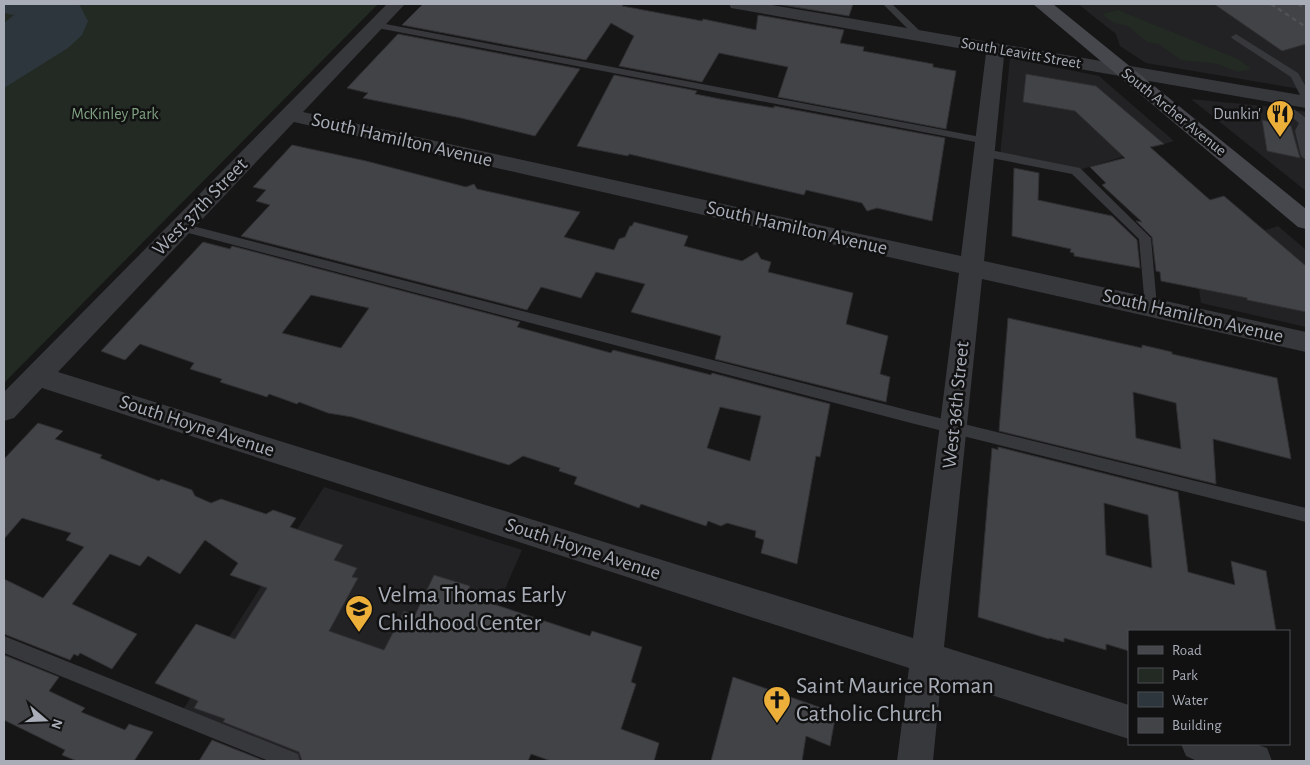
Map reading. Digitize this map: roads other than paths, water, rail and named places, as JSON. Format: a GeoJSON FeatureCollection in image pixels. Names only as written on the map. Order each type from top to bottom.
{"type":"FeatureCollection","features":[{"type":"Feature","properties":{"kind":"main road","name":"South Archer Avenue"},"geometry":{"type":"LineString","coordinates":[[1042,4],[1306,221]]}},
{"type":"Feature","properties":{"kind":"street","name":"West 37th Street"},"geometry":{"type":"LineString","coordinates":[[4,410],[396,4]]}},
{"type":"Feature","properties":{"kind":"street","name":"South Leavitt Street"},"geometry":{"type":"LineString","coordinates":[[736,4],[1306,102]]}},
{"type":"Feature","properties":{"kind":"street","name":"West 36th Street"},"geometry":{"type":"LineString","coordinates":[[915,761],[996,49]]}},
{"type":"Feature","properties":{"kind":"street","name":"South Hamilton Avenue"},"geometry":{"type":"LineString","coordinates":[[289,115],[1306,342]]}},
{"type":"Feature","properties":{"kind":"street","name":"South Hoyne Avenue"},"geometry":{"type":"LineString","coordinates":[[37,376],[1128,722]]}},
{"type":"Feature","properties":{"kind":"street"},"geometry":{"type":"LineString","coordinates":[[1201,745],[1254,761]]}},
{"type":"Feature","properties":{"kind":"lane"},"geometry":{"type":"LineString","coordinates":[[887,4],[920,36]]}},
{"type":"Feature","properties":{"kind":"lane"},"geometry":{"type":"LineString","coordinates":[[375,25],[985,147],[1076,171],[1145,238],[1151,307]]}},
{"type":"Feature","properties":{"kind":"lane"},"geometry":{"type":"LineString","coordinates":[[1236,37],[1295,75],[1306,98]]}},
{"type":"Feature","properties":{"kind":"lane"},"geometry":{"type":"LineString","coordinates":[[1272,96],[1306,123],[1300,131],[1306,156]]}},
{"type":"Feature","properties":{"kind":"lane"},"geometry":{"type":"LineString","coordinates":[[181,226],[953,428],[1306,515]]}},
{"type":"Feature","properties":{"kind":"lane"},"geometry":{"type":"LineString","coordinates":[[4,645],[291,761]]}},
{"type":"Feature","properties":{"kind":"water"},"geometry":{"type":"Polygon","coordinates":[[[4,4],[79,4],[88,21],[82,35],[68,48],[4,88],[4,23],[14,15],[4,13],[4,4]]]}},
{"type":"Feature","properties":{"kind":"railway"},"geometry":{"type":"LineString","coordinates":[[1271,4],[1306,27]]}},
{"type":"Feature","properties":{"kind":"railway"},"geometry":{"type":"LineString","coordinates":[[1298,4],[1306,9]]}},
{"type":"Feature","properties":{"kind":"place","name":"Dunkin'"},"geometry":{"type":"Point","coordinates":[1280,138]}},
{"type":"Feature","properties":{"kind":"place","name":"Velma Thomas Early Childhood Center"},"geometry":{"type":"Point","coordinates":[359,633]}},
{"type":"Feature","properties":{"kind":"place","name":"Saint Maurice Roman Catholic Church"},"geometry":{"type":"Point","coordinates":[777,724]}},
{"type":"Feature","properties":{"kind":"park label","name":"McKinley Park"},"geometry":{"type":"Point","coordinates":[115,114]}}]}
